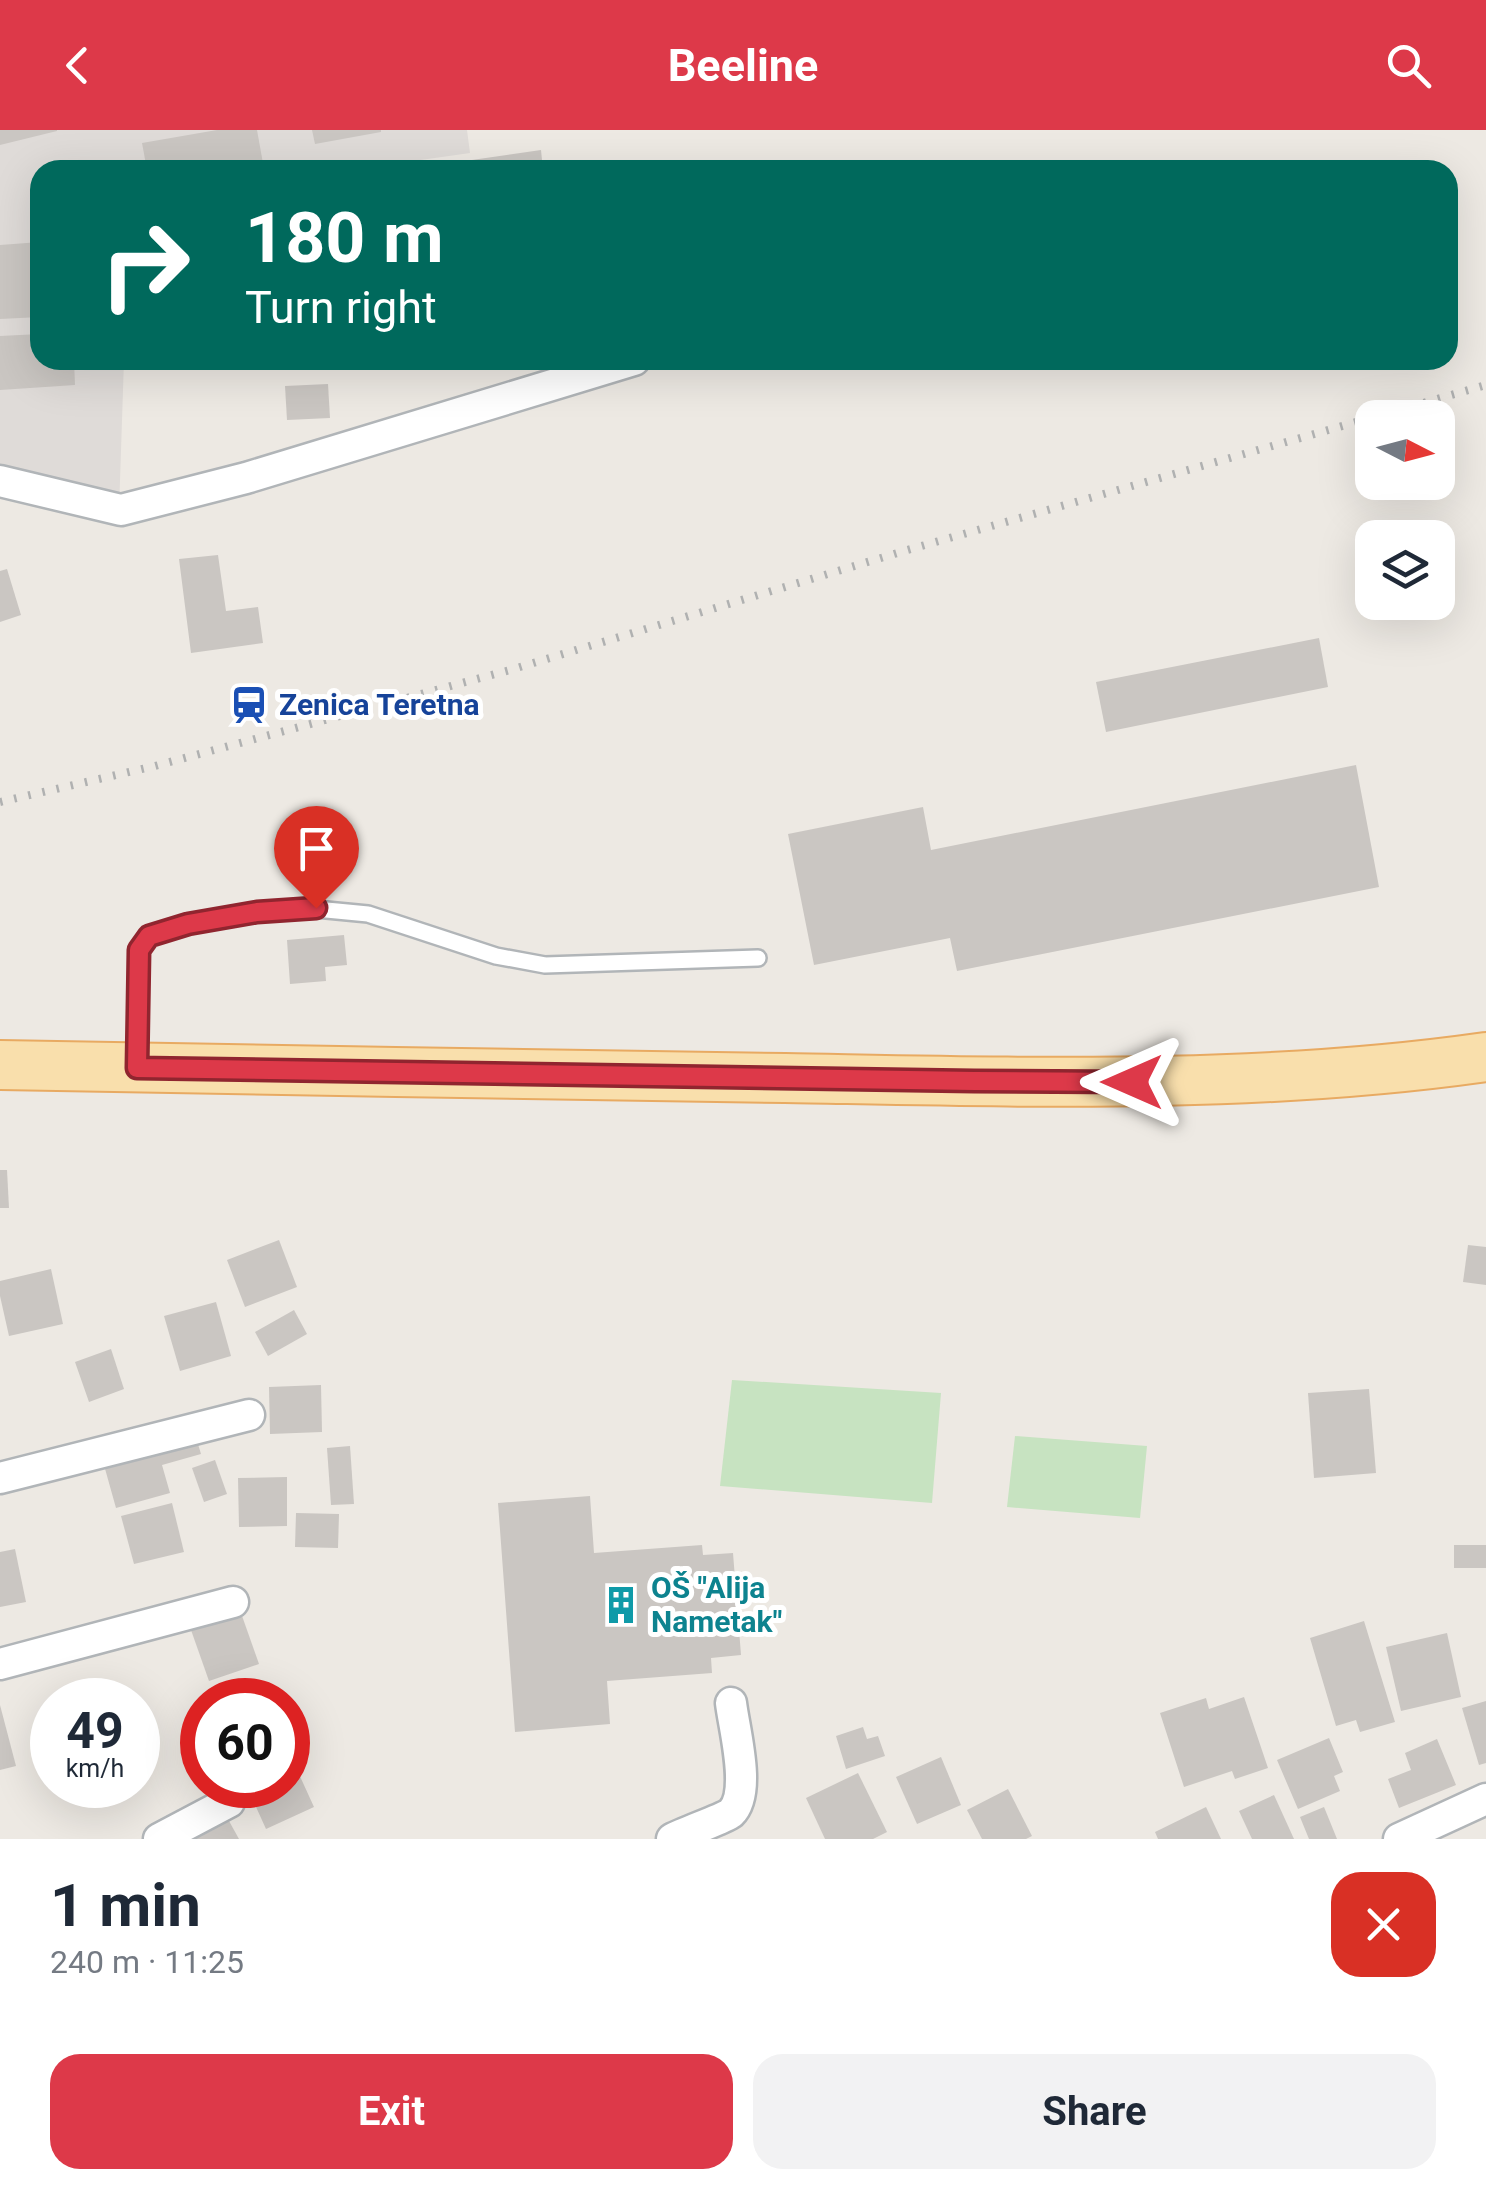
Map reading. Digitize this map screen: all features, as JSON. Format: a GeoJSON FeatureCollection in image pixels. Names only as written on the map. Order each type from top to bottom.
{"type":"FeatureCollection","features":[{"type":"Feature","properties":{"kind":"main road"},"geometry":{"type":"LineString","coordinates":[[0,1065],[1171,1082],[1313,1075],[1486,1057]]}},
{"type":"Feature","properties":{"kind":"street"},"geometry":{"type":"LineString","coordinates":[[0,480],[120,510],[246,478],[601,370]]}},
{"type":"Feature","properties":{"kind":"street"},"geometry":{"type":"LineString","coordinates":[[0,1478],[249,1415]]}},
{"type":"Feature","properties":{"kind":"street"},"geometry":{"type":"LineString","coordinates":[[0,1664],[233,1602]]}},
{"type":"Feature","properties":{"kind":"street"},"geometry":{"type":"LineString","coordinates":[[672,1839],[731,1813],[740,1797],[731,1703]]}},
{"type":"Feature","properties":{"kind":"street"},"geometry":{"type":"LineString","coordinates":[[1399,1839],[1486,1800]]}},
{"type":"Feature","properties":{"kind":"street"},"geometry":{"type":"LineString","coordinates":[[159,1839],[217,1808]]}},
{"type":"Feature","properties":{"kind":"lane"},"geometry":{"type":"LineString","coordinates":[[137,1068],[139,950],[149,936],[188,924],[257,912],[316,908],[368,914],[496,956],[545,965],[758,958]]}},
{"type":"Feature","properties":{"kind":"shaded area"},"geometry":{"type":"Polygon","coordinates":[[[0,130],[467,130],[470,153],[421,160],[30,160],[30,370],[124,370],[119,511],[0,482],[0,130]]]}},
{"type":"Feature","properties":{"kind":"green space"},"geometry":{"type":"Polygon","coordinates":[[[732,1380],[941,1393],[932,1503],[720,1486],[732,1380]]]}},
{"type":"Feature","properties":{"kind":"green space"},"geometry":{"type":"Polygon","coordinates":[[[1015,1436],[1147,1446],[1140,1518],[1007,1507],[1015,1436]]]}},
{"type":"Feature","properties":{"kind":"building"},"geometry":{"type":"Polygon","coordinates":[[[0,130],[57,130],[57,131],[0,145],[0,130]]]}},
{"type":"Feature","properties":{"kind":"building"},"geometry":{"type":"Polygon","coordinates":[[[217,130],[257,130],[262,160],[145,160],[142,143],[217,130]]]}},
{"type":"Feature","properties":{"kind":"building"},"geometry":{"type":"Polygon","coordinates":[[[312,130],[381,130],[381,132],[315,144],[312,130]]]}},
{"type":"Feature","properties":{"kind":"building"},"geometry":{"type":"Polygon","coordinates":[[[541,150],[542,160],[472,160],[541,150]]]}},
{"type":"Feature","properties":{"kind":"building"},"geometry":{"type":"Polygon","coordinates":[[[30,243],[30,318],[0,319],[0,245],[30,243]]]}},
{"type":"Feature","properties":{"kind":"building"},"geometry":{"type":"Polygon","coordinates":[[[30,334],[30,370],[74,370],[75,385],[0,390],[0,336],[30,334]]]}},
{"type":"Feature","properties":{"kind":"building"},"geometry":{"type":"Polygon","coordinates":[[[328,384],[330,418],[287,420],[285,386],[328,384]]]}},
{"type":"Feature","properties":{"kind":"building"},"geometry":{"type":"Polygon","coordinates":[[[218,555],[226,611],[258,607],[263,643],[191,653],[179,559],[218,555]]]}},
{"type":"Feature","properties":{"kind":"building"},"geometry":{"type":"Polygon","coordinates":[[[7,569],[21,615],[0,622],[0,571],[7,569]]]}},
{"type":"Feature","properties":{"kind":"building"},"geometry":{"type":"Polygon","coordinates":[[[1319,638],[1328,687],[1106,732],[1096,682],[1319,638]]]}},
{"type":"Feature","properties":{"kind":"building"},"geometry":{"type":"Polygon","coordinates":[[[1356,765],[1379,887],[957,971],[950,938],[814,965],[788,834],[923,807],[931,850],[1356,765]]]}},
{"type":"Feature","properties":{"kind":"building"},"geometry":{"type":"Polygon","coordinates":[[[344,935],[347,965],[325,967],[326,981],[290,984],[287,940],[344,935]]]}},
{"type":"Feature","properties":{"kind":"building"},"geometry":{"type":"Polygon","coordinates":[[[0,1170],[7,1170],[9,1208],[0,1208],[0,1170]]]}},
{"type":"Feature","properties":{"kind":"building"},"geometry":{"type":"Polygon","coordinates":[[[279,1240],[297,1287],[245,1307],[227,1260],[279,1240]]]}},
{"type":"Feature","properties":{"kind":"building"},"geometry":{"type":"Polygon","coordinates":[[[1468,1245],[1486,1247],[1486,1285],[1463,1282],[1468,1245]]]}},
{"type":"Feature","properties":{"kind":"building"},"geometry":{"type":"Polygon","coordinates":[[[51,1269],[63,1324],[9,1336],[0,1281],[51,1269]]]}},
{"type":"Feature","properties":{"kind":"building"},"geometry":{"type":"Polygon","coordinates":[[[216,1302],[231,1356],[180,1371],[164,1316],[216,1302]]]}},
{"type":"Feature","properties":{"kind":"building"},"geometry":{"type":"Polygon","coordinates":[[[294,1310],[307,1334],[268,1356],[255,1332],[294,1310]]]}},
{"type":"Feature","properties":{"kind":"building"},"geometry":{"type":"Polygon","coordinates":[[[111,1349],[124,1389],[89,1402],[75,1362],[111,1349]]]}},
{"type":"Feature","properties":{"kind":"building"},"geometry":{"type":"Polygon","coordinates":[[[321,1385],[322,1432],[270,1434],[269,1387],[321,1385]]]}},
{"type":"Feature","properties":{"kind":"building"},"geometry":{"type":"Polygon","coordinates":[[[1369,1389],[1376,1473],[1314,1478],[1308,1393],[1369,1389]]]}},
{"type":"Feature","properties":{"kind":"building"},"geometry":{"type":"Polygon","coordinates":[[[194,1431],[201,1454],[162,1465],[170,1493],[116,1508],[102,1458],[194,1431]]]}},
{"type":"Feature","properties":{"kind":"building"},"geometry":{"type":"Polygon","coordinates":[[[350,1446],[354,1504],[331,1505],[327,1448],[350,1446]]]}},
{"type":"Feature","properties":{"kind":"building"},"geometry":{"type":"Polygon","coordinates":[[[215,1460],[227,1494],[204,1502],[192,1468],[215,1460]]]}},
{"type":"Feature","properties":{"kind":"building"},"geometry":{"type":"Polygon","coordinates":[[[287,1477],[287,1526],[239,1527],[238,1478],[287,1477]]]}},
{"type":"Feature","properties":{"kind":"building","name":"OŠ \"Alija Nametak\""},"geometry":{"type":"Polygon","coordinates":[[[590,1496],[594,1553],[702,1545],[703,1555],[733,1553],[741,1655],[711,1658],[712,1673],[607,1681],[610,1724],[515,1732],[498,1503],[590,1496]]]}},
{"type":"Feature","properties":{"kind":"building"},"geometry":{"type":"Polygon","coordinates":[[[172,1503],[184,1552],[134,1564],[121,1516],[172,1503]]]}},
{"type":"Feature","properties":{"kind":"building"},"geometry":{"type":"Polygon","coordinates":[[[296,1513],[339,1514],[338,1548],[295,1547],[296,1513]]]}},
{"type":"Feature","properties":{"kind":"building"},"geometry":{"type":"Polygon","coordinates":[[[1454,1545],[1486,1545],[1486,1568],[1454,1568],[1454,1545]]]}},
{"type":"Feature","properties":{"kind":"building"},"geometry":{"type":"Polygon","coordinates":[[[15,1549],[26,1602],[0,1607],[0,1552],[15,1549]]]}},
{"type":"Feature","properties":{"kind":"building"},"geometry":{"type":"Polygon","coordinates":[[[241,1613],[259,1664],[208,1678],[191,1630],[241,1613]]]}},
{"type":"Feature","properties":{"kind":"building"},"geometry":{"type":"Polygon","coordinates":[[[1364,1621],[1395,1722],[1360,1732],[1356,1720],[1336,1726],[1310,1638],[1364,1621]]]}},
{"type":"Feature","properties":{"kind":"building"},"geometry":{"type":"Polygon","coordinates":[[[1447,1633],[1461,1697],[1401,1711],[1386,1647],[1447,1633]]]}},
{"type":"Feature","properties":{"kind":"building"},"geometry":{"type":"Polygon","coordinates":[[[1244,1697],[1268,1768],[1235,1779],[1232,1771],[1184,1787],[1160,1713],[1206,1698],[1209,1709],[1244,1697]]]}},
{"type":"Feature","properties":{"kind":"building"},"geometry":{"type":"Polygon","coordinates":[[[1486,1701],[1486,1763],[1479,1765],[1462,1708],[1486,1701]]]}},
{"type":"Feature","properties":{"kind":"building"},"geometry":{"type":"Polygon","coordinates":[[[0,1705],[16,1766],[0,1770],[0,1705]]]}},
{"type":"Feature","properties":{"kind":"building"},"geometry":{"type":"Polygon","coordinates":[[[863,1727],[867,1739],[878,1736],[885,1756],[846,1769],[836,1736],[863,1727]]]}},
{"type":"Feature","properties":{"kind":"building"},"geometry":{"type":"Polygon","coordinates":[[[1329,1738],[1343,1772],[1334,1776],[1340,1791],[1298,1809],[1277,1760],[1329,1738]]]}},
{"type":"Feature","properties":{"kind":"building"},"geometry":{"type":"Polygon","coordinates":[[[1437,1739],[1456,1785],[1399,1808],[1388,1779],[1411,1770],[1405,1753],[1437,1739]]]}},
{"type":"Feature","properties":{"kind":"building"},"geometry":{"type":"Polygon","coordinates":[[[941,1757],[961,1805],[917,1824],[896,1777],[941,1757]]]}},
{"type":"Feature","properties":{"kind":"building"},"geometry":{"type":"Polygon","coordinates":[[[858,1773],[887,1832],[873,1839],[825,1839],[806,1798],[858,1773]]]}},
{"type":"Feature","properties":{"kind":"building"},"geometry":{"type":"Polygon","coordinates":[[[1008,1789],[1032,1836],[982,1839],[967,1810],[1008,1789]]]}},
{"type":"Feature","properties":{"kind":"building"},"geometry":{"type":"Polygon","coordinates":[[[1274,1795],[1294,1839],[1252,1839],[1239,1811],[1274,1795]]]}},
{"type":"Feature","properties":{"kind":"building"},"geometry":{"type":"Polygon","coordinates":[[[310,1798],[314,1807],[266,1829],[256,1808],[310,1808],[310,1798]]]}},
{"type":"Feature","properties":{"kind":"building"},"geometry":{"type":"Polygon","coordinates":[[[1206,1807],[1221,1839],[1158,1839],[1155,1832],[1206,1807]]]}},
{"type":"Feature","properties":{"kind":"building"},"geometry":{"type":"Polygon","coordinates":[[[1324,1807],[1337,1839],[1309,1839],[1300,1817],[1324,1807]]]}},
{"type":"Feature","properties":{"kind":"building"},"geometry":{"type":"Polygon","coordinates":[[[224,1812],[239,1839],[177,1839],[224,1812]]]}},
{"type":"Feature","properties":{"kind":"railway"},"geometry":{"type":"LineString","coordinates":[[0,802],[155,766],[510,670],[904,551],[1486,385]]}},
{"type":"Feature","properties":{"kind":"place","name":"Zenica Teretna"},"geometry":{"type":"Point","coordinates":[249,705]}},
{"type":"Feature","properties":{"kind":"place","name":"OŠ \"Alija Nametak\""},"geometry":{"type":"Point","coordinates":[621,1605]}},
{"type":"Feature","properties":{"kind":"route"},"geometry":{"type":"LineString","coordinates":[[316,908],[257,912],[188,924],[149,936],[139,950],[137,1068],[1132,1082]]}}]}
